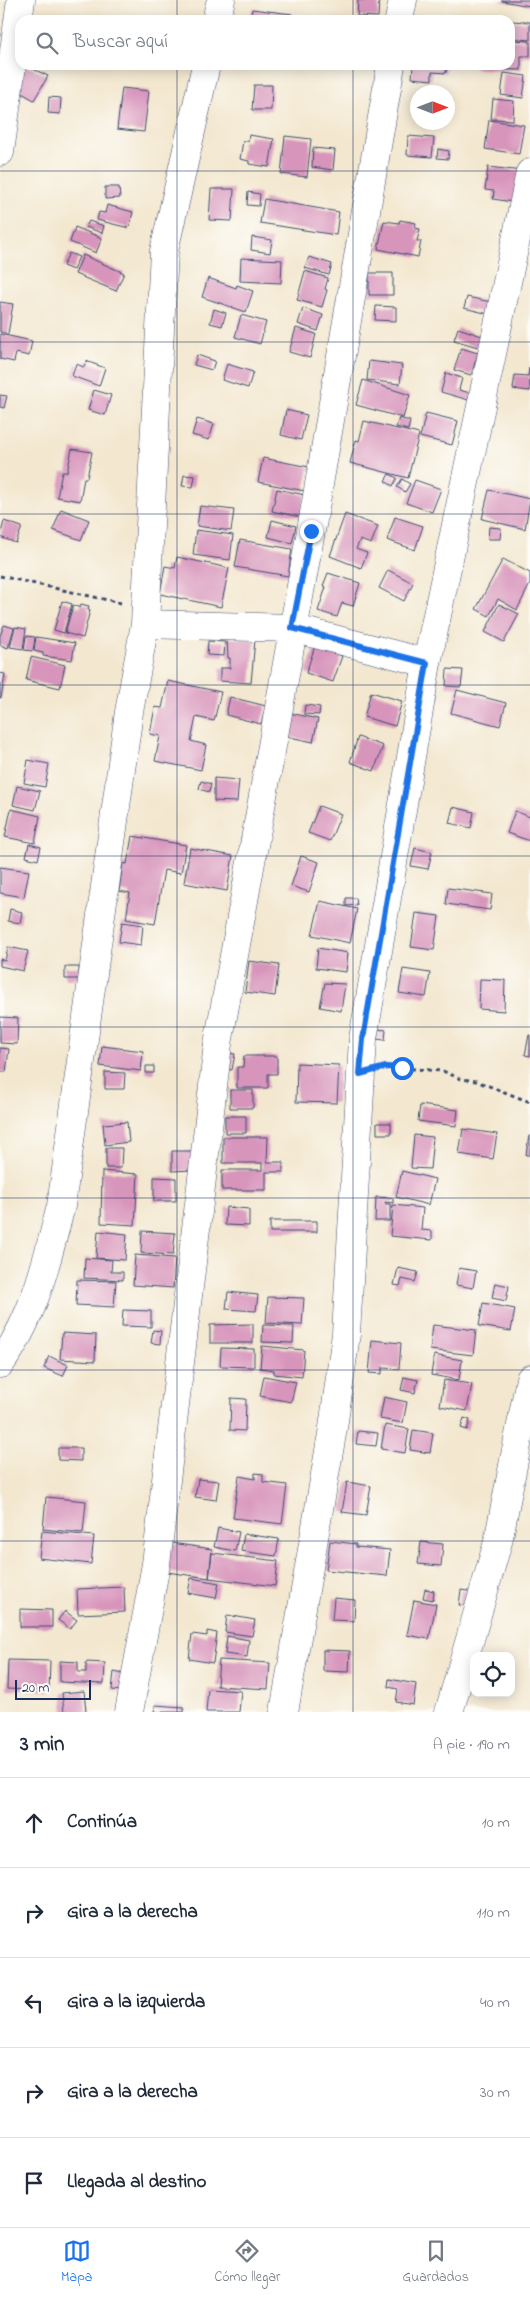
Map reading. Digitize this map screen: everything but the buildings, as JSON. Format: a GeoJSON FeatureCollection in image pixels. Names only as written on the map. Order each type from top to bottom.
{"type":"FeatureCollection","features":[{"type":"Feature","properties":{"kind":"street"},"geometry":{"type":"LineString","coordinates":[[19,15],[22,0]]}},
{"type":"Feature","properties":{"kind":"street"},"geometry":{"type":"LineString","coordinates":[[217,15],[221,0]]}},
{"type":"Feature","properties":{"kind":"street"},"geometry":{"type":"LineString","coordinates":[[400,15],[402,0]]}},
{"type":"Feature","properties":{"kind":"street"},"geometry":{"type":"LineString","coordinates":[[0,152],[3,107],[15,39]]}},
{"type":"Feature","properties":{"kind":"street"},"geometry":{"type":"LineString","coordinates":[[0,1364],[11,1350],[42,1278],[61,1206],[129,712],[145,616],[164,251],[205,70]]}},
{"type":"Feature","properties":{"kind":"street"},"geometry":{"type":"LineString","coordinates":[[129,1712],[156,1564],[218,1044],[311,531],[390,70]]}},
{"type":"Feature","properties":{"kind":"street"},"geometry":{"type":"LineString","coordinates":[[284,1712],[333,1428],[346,1334],[363,1039],[427,663],[530,173]]}},
{"type":"Feature","properties":{"kind":"street"},"geometry":{"type":"LineString","coordinates":[[145,616],[292,628],[427,663]]}},
{"type":"Feature","properties":{"kind":"street"},"geometry":{"type":"LineString","coordinates":[[449,1712],[498,1542],[530,1380]]}},
{"type":"Feature","properties":{"kind":"path"},"geometry":{"type":"LineString","coordinates":[[0,576],[145,616]]}},
{"type":"Feature","properties":{"kind":"path"},"geometry":{"type":"LineString","coordinates":[[360,1074],[386,1067],[443,1071],[530,1102]]}},
{"type":"Feature","properties":{"kind":"route"},"geometry":{"type":"LineString","coordinates":[[311,531],[292,628],[427,663],[363,1039],[360,1074],[386,1067],[402,1068]]}}]}
